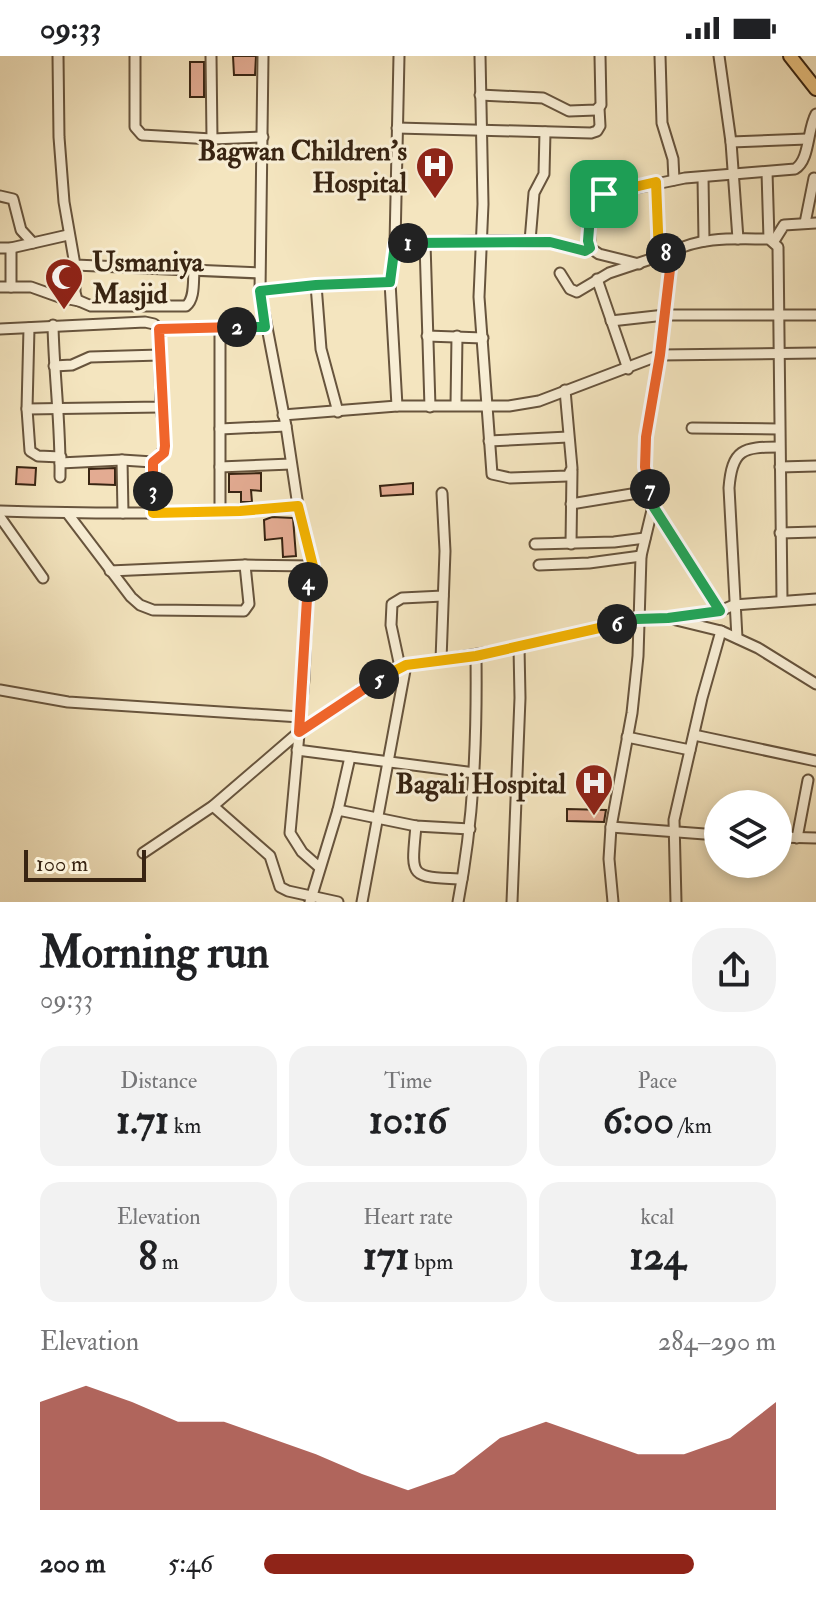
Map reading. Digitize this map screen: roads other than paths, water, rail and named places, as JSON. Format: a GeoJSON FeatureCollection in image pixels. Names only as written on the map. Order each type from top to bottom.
{"type":"FeatureCollection","features":[{"type":"Feature","properties":{"kind":"main road"},"geometry":{"type":"LineString","coordinates":[[790,56],[816,89]]}},
{"type":"Feature","properties":{"kind":"street"},"geometry":{"type":"LineString","coordinates":[[58,56],[59,137],[68,235],[75,265],[75,292],[79,301]]}},
{"type":"Feature","properties":{"kind":"street"},"geometry":{"type":"LineString","coordinates":[[135,56],[135,127],[142,135],[212,139],[263,137]]}},
{"type":"Feature","properties":{"kind":"street"},"geometry":{"type":"LineString","coordinates":[[211,56],[212,139]]}},
{"type":"Feature","properties":{"kind":"street"},"geometry":{"type":"LineString","coordinates":[[263,56],[260,291],[298,506],[313,566],[308,577],[290,833],[302,852],[319,867]]}},
{"type":"Feature","properties":{"kind":"street"},"geometry":{"type":"LineString","coordinates":[[397,406],[390,282],[395,244],[399,56]]}},
{"type":"Feature","properties":{"kind":"street"},"geometry":{"type":"LineString","coordinates":[[480,56],[479,297],[492,474],[562,478],[568,476],[572,468]]}},
{"type":"Feature","properties":{"kind":"street"},"geometry":{"type":"LineString","coordinates":[[397,128],[597,131],[600,126],[600,56]]}},
{"type":"Feature","properties":{"kind":"street"},"geometry":{"type":"LineString","coordinates":[[660,56],[662,123],[673,159],[674,180]]}},
{"type":"Feature","properties":{"kind":"street"},"geometry":{"type":"LineString","coordinates":[[719,56],[731,142],[738,239]]}},
{"type":"Feature","properties":{"kind":"street"},"geometry":{"type":"LineString","coordinates":[[480,95],[543,98],[569,111],[599,108]]}},
{"type":"Feature","properties":{"kind":"street"},"geometry":{"type":"LineString","coordinates":[[800,166],[810,125],[816,114]]}},
{"type":"Feature","properties":{"kind":"street"},"geometry":{"type":"LineString","coordinates":[[530,241],[534,193],[544,174],[545,132]]}},
{"type":"Feature","properties":{"kind":"street"},"geometry":{"type":"LineString","coordinates":[[731,142],[807,139]]}},
{"type":"Feature","properties":{"kind":"street"},"geometry":{"type":"LineString","coordinates":[[590,248],[589,210],[597,196],[656,182],[800,166]]}},
{"type":"Feature","properties":{"kind":"street"},"geometry":{"type":"LineString","coordinates":[[771,240],[784,225],[811,223],[815,178],[800,166]]}},
{"type":"Feature","properties":{"kind":"street"},"geometry":{"type":"LineString","coordinates":[[767,172],[771,240],[779,256],[782,600]]}},
{"type":"Feature","properties":{"kind":"street"},"geometry":{"type":"LineString","coordinates":[[703,177],[704,241]]}},
{"type":"Feature","properties":{"kind":"street"},"geometry":{"type":"LineString","coordinates":[[656,182],[659,255]]}},
{"type":"Feature","properties":{"kind":"street"},"geometry":{"type":"LineString","coordinates":[[0,196],[13,199],[21,230],[33,243]]}},
{"type":"Feature","properties":{"kind":"street"},"geometry":{"type":"LineString","coordinates":[[68,235],[6,248],[6,287],[31,287],[91,306],[186,306],[192,296],[194,271]]}},
{"type":"Feature","properties":{"kind":"street"},"geometry":{"type":"LineString","coordinates":[[560,273],[572,292],[582,290],[609,273],[684,245],[738,239],[771,240]]}},
{"type":"Feature","properties":{"kind":"street"},"geometry":{"type":"LineString","coordinates":[[395,244],[550,242],[577,250],[590,248],[599,254],[639,264]]}},
{"type":"Feature","properties":{"kind":"street"},"geometry":{"type":"LineString","coordinates":[[425,243],[430,407]]}},
{"type":"Feature","properties":{"kind":"street"},"geometry":{"type":"LineString","coordinates":[[672,252],[660,355],[646,437],[645,467],[653,506],[720,611]]}},
{"type":"Feature","properties":{"kind":"street"},"geometry":{"type":"LineString","coordinates":[[75,265],[259,273]]}},
{"type":"Feature","properties":{"kind":"street"},"geometry":{"type":"LineString","coordinates":[[597,279],[628,369]]}},
{"type":"Feature","properties":{"kind":"street"},"geometry":{"type":"LineString","coordinates":[[260,291],[390,282]]}},
{"type":"Feature","properties":{"kind":"street"},"geometry":{"type":"LineString","coordinates":[[316,285],[321,349],[338,412]]}},
{"type":"Feature","properties":{"kind":"street"},"geometry":{"type":"LineString","coordinates":[[611,321],[665,315],[816,315]]}},
{"type":"Feature","properties":{"kind":"street"},"geometry":{"type":"LineString","coordinates":[[0,329],[145,322],[154,324],[159,329],[164,453],[153,462],[61,460],[38,456],[30,451],[27,409],[29,328]]}},
{"type":"Feature","properties":{"kind":"street"},"geometry":{"type":"LineString","coordinates":[[53,325],[60,410],[60,477]]}},
{"type":"Feature","properties":{"kind":"street"},"geometry":{"type":"LineString","coordinates":[[220,327],[220,512]]}},
{"type":"Feature","properties":{"kind":"street"},"geometry":{"type":"LineString","coordinates":[[159,329],[265,327]]}},
{"type":"Feature","properties":{"kind":"street"},"geometry":{"type":"LineString","coordinates":[[427,336],[483,338]]}},
{"type":"Feature","properties":{"kind":"street"},"geometry":{"type":"LineString","coordinates":[[456,405],[457,336]]}},
{"type":"Feature","properties":{"kind":"street"},"geometry":{"type":"LineString","coordinates":[[283,415],[397,406],[486,407],[539,401],[660,355],[816,353]]}},
{"type":"Feature","properties":{"kind":"street"},"geometry":{"type":"LineString","coordinates":[[54,366],[72,365],[90,357],[160,355]]}},
{"type":"Feature","properties":{"kind":"street"},"geometry":{"type":"LineString","coordinates":[[565,390],[572,468],[571,544]]}},
{"type":"Feature","properties":{"kind":"street"},"geometry":{"type":"LineString","coordinates":[[27,409],[161,407]]}},
{"type":"Feature","properties":{"kind":"street"},"geometry":{"type":"LineString","coordinates":[[220,429],[286,426]]}},
{"type":"Feature","properties":{"kind":"street"},"geometry":{"type":"LineString","coordinates":[[692,428],[779,429]]}},
{"type":"Feature","properties":{"kind":"street"},"geometry":{"type":"LineString","coordinates":[[489,441],[568,437]]}},
{"type":"Feature","properties":{"kind":"street"},"geometry":{"type":"LineString","coordinates":[[737,638],[730,471],[742,450],[779,447]]}},
{"type":"Feature","properties":{"kind":"street"},"geometry":{"type":"LineString","coordinates":[[122,460],[123,513]]}},
{"type":"Feature","properties":{"kind":"street"},"geometry":{"type":"LineString","coordinates":[[153,462],[153,513]]}},
{"type":"Feature","properties":{"kind":"street"},"geometry":{"type":"LineString","coordinates":[[220,467],[291,464]]}},
{"type":"Feature","properties":{"kind":"street"},"geometry":{"type":"LineString","coordinates":[[780,467],[816,466]]}},
{"type":"Feature","properties":{"kind":"street"},"geometry":{"type":"LineString","coordinates":[[571,504],[650,491]]}},
{"type":"Feature","properties":{"kind":"street"},"geometry":{"type":"LineString","coordinates":[[441,660],[442,493]]}},
{"type":"Feature","properties":{"kind":"street"},"geometry":{"type":"LineString","coordinates":[[0,514],[220,512],[298,506]]}},
{"type":"Feature","properties":{"kind":"street"},"geometry":{"type":"LineString","coordinates":[[613,902],[609,859],[611,827],[638,656],[641,556],[653,506]]}},
{"type":"Feature","properties":{"kind":"street"},"geometry":{"type":"LineString","coordinates":[[0,514],[43,578]]}},
{"type":"Feature","properties":{"kind":"street"},"geometry":{"type":"LineString","coordinates":[[68,514],[131,597],[153,610],[235,612],[248,609],[245,565]]}},
{"type":"Feature","properties":{"kind":"street"},"geometry":{"type":"LineString","coordinates":[[780,533],[816,532]]}},
{"type":"Feature","properties":{"kind":"street"},"geometry":{"type":"LineString","coordinates":[[535,544],[645,538]]}},
{"type":"Feature","properties":{"kind":"street"},"geometry":{"type":"LineString","coordinates":[[539,565],[589,563],[641,556]]}},
{"type":"Feature","properties":{"kind":"street"},"geometry":{"type":"LineString","coordinates":[[110,571],[245,565],[313,566]]}},
{"type":"Feature","properties":{"kind":"street"},"geometry":{"type":"LineString","coordinates":[[362,902],[390,764],[403,666],[391,625],[392,604],[402,598],[443,596]]}},
{"type":"Feature","properties":{"kind":"street"},"geometry":{"type":"LineString","coordinates":[[143,853],[213,806],[299,732],[360,690],[403,666],[476,656],[637,619],[720,611],[734,605],[816,599]]}},
{"type":"Feature","properties":{"kind":"street"},"geometry":{"type":"LineString","coordinates":[[668,618],[737,638],[816,684]]}},
{"type":"Feature","properties":{"kind":"street"},"geometry":{"type":"LineString","coordinates":[[676,902],[676,809],[721,631]]}},
{"type":"Feature","properties":{"kind":"street"},"geometry":{"type":"LineString","coordinates":[[512,902],[519,647]]}},
{"type":"Feature","properties":{"kind":"street"},"geometry":{"type":"LineString","coordinates":[[458,902],[475,773],[476,656]]}},
{"type":"Feature","properties":{"kind":"street"},"geometry":{"type":"LineString","coordinates":[[0,690],[68,702],[300,717]]}},
{"type":"Feature","properties":{"kind":"street"},"geometry":{"type":"LineString","coordinates":[[694,735],[816,761]]}},
{"type":"Feature","properties":{"kind":"street"},"geometry":{"type":"LineString","coordinates":[[627,737],[690,750]]}},
{"type":"Feature","properties":{"kind":"street"},"geometry":{"type":"LineString","coordinates":[[297,750],[475,773]]}},
{"type":"Feature","properties":{"kind":"street"},"geometry":{"type":"LineString","coordinates":[[311,899],[338,810],[350,757]]}},
{"type":"Feature","properties":{"kind":"street"},"geometry":{"type":"LineString","coordinates":[[797,838],[808,780]]}},
{"type":"Feature","properties":{"kind":"street"},"geometry":{"type":"LineString","coordinates":[[213,806],[270,856],[280,887],[311,899],[338,902]]}},
{"type":"Feature","properties":{"kind":"street"},"geometry":{"type":"LineString","coordinates":[[338,810],[416,826],[470,829]]}},
{"type":"Feature","properties":{"kind":"street"},"geometry":{"type":"LineString","coordinates":[[416,826],[413,860],[416,872],[423,877],[462,879]]}},
{"type":"Feature","properties":{"kind":"street"},"geometry":{"type":"LineString","coordinates":[[611,827],[704,834]]}},
{"type":"Feature","properties":{"kind":"street"},"geometry":{"type":"LineString","coordinates":[[792,838],[816,838]]}},
{"type":"Feature","properties":{"kind":"place","name":"Bagwan Children's Hospital"},"geometry":{"type":"Point","coordinates":[435,200]}},
{"type":"Feature","properties":{"kind":"place","name":"Usmaniya Masjid"},"geometry":{"type":"Point","coordinates":[64,311]}},
{"type":"Feature","properties":{"kind":"place","name":"Bagali Hospital"},"geometry":{"type":"Point","coordinates":[594,817]}}]}
